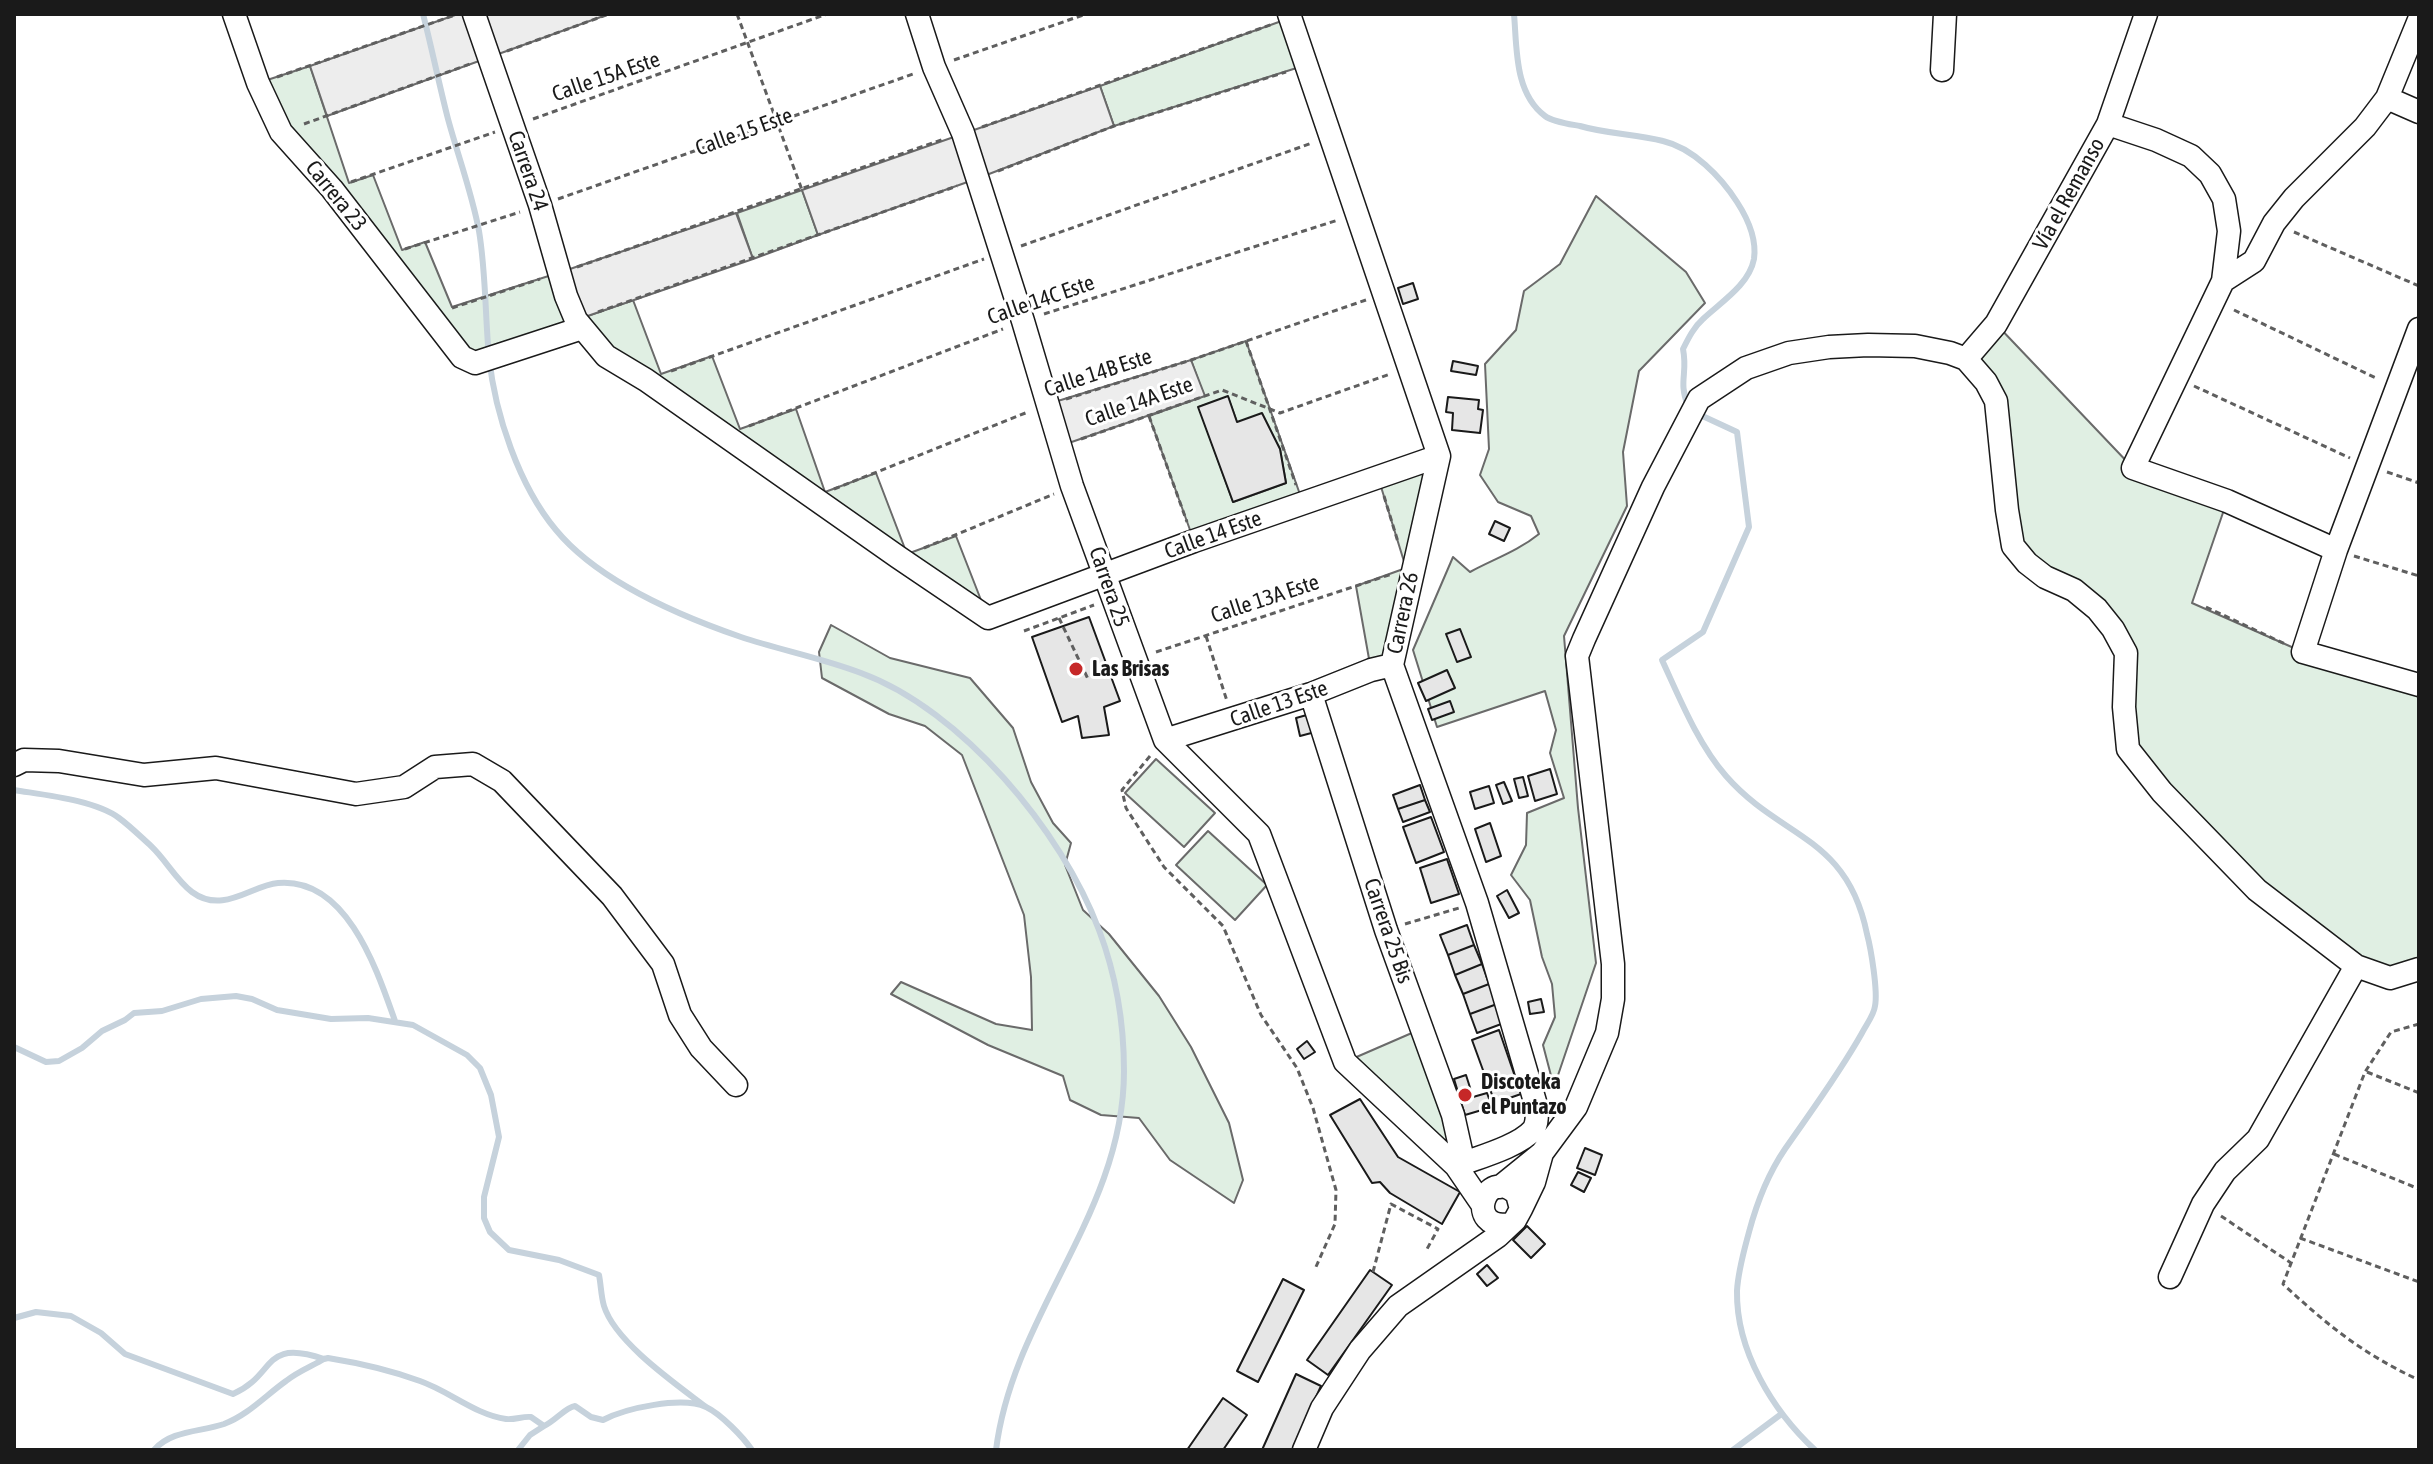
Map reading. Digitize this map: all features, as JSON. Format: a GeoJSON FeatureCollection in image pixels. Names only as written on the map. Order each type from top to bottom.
{"type":"FeatureCollection","features":[{"type":"Feature","properties":{"kind":"street","name":"Carrera 23"},"geometry":{"type":"LineString","coordinates":[[234,14],[258,83],[281,132],[332,189],[462,357],[475,363],[579,324]]}},
{"type":"Feature","properties":{"kind":"street","name":"Carrera 24"},"geometry":{"type":"LineString","coordinates":[[474,14],[540,205],[566,296],[579,324]]}},
{"type":"Feature","properties":{"kind":"street","name":"Carrera 25"},"geometry":{"type":"LineString","coordinates":[[917,14],[934,67],[963,133],[1072,486],[1165,740],[1259,834],[1345,1062],[1458,1170],[1490,1196]]}},
{"type":"Feature","properties":{"kind":"street"},"geometry":{"type":"LineString","coordinates":[[1942,70],[1945,14]]}},
{"type":"Feature","properties":{"kind":"street","name":"Vía el Remanso"},"geometry":{"type":"LineString","coordinates":[[1966,359],[1996,324],[2015,293],[2108,124],[2146,14]]}},
{"type":"Feature","properties":{"kind":"street"},"geometry":{"type":"LineString","coordinates":[[1289,16],[1439,456]]}},
{"type":"Feature","properties":{"kind":"street"},"geometry":{"type":"LineString","coordinates":[[2218,290],[2254,261],[2274,223],[2294,198],[2365,127],[2387,98],[2419,20]]}},
{"type":"Feature","properties":{"kind":"street"},"geometry":{"type":"LineString","coordinates":[[2387,98],[2419,112]]}},
{"type":"Feature","properties":{"kind":"street"},"geometry":{"type":"LineString","coordinates":[[2108,124],[2191,156],[2210,174],[2224,199],[2229,231],[2218,290],[2133,468],[2227,501],[2336,550]]}},
{"type":"Feature","properties":{"kind":"street","name":"Calle 14 Este"},"geometry":{"type":"LineString","coordinates":[[579,324],[606,356],[646,380],[988,618],[1194,541],[1439,456]]}},
{"type":"Feature","properties":{"kind":"street"},"geometry":{"type":"LineString","coordinates":[[2419,329],[2366,465],[2303,652],[2419,685]]}},
{"type":"Feature","properties":{"kind":"street"},"geometry":{"type":"LineString","coordinates":[[1516,1216],[1501,1226],[1491,1223],[1485,1215],[1490,1196],[1542,1153],[1576,1107],[1607,1033],[1613,999],[1613,964],[1577,656],[1659,474],[1699,399],[1746,368],[1789,353],[1829,347],[1915,346],[1966,359],[1986,382],[1996,401],[2013,546],[2036,570],[2074,590],[2097,609],[2126,653],[2124,707],[2128,749],[2162,792],[2257,890],[2356,966],[2390,978],[2419,969]]}},
{"type":"Feature","properties":{"kind":"street","name":"Carrera 26"},"geometry":{"type":"LineString","coordinates":[[1439,456],[1392,665],[1477,903],[1536,1105],[1537,1121],[1533,1130],[1520,1139],[1458,1170]]}},
{"type":"Feature","properties":{"kind":"street","name":"Calle 13 Este"},"geometry":{"type":"LineString","coordinates":[[1165,740],[1392,665]]}},
{"type":"Feature","properties":{"kind":"street","name":"Carrera 25 Bis"},"geometry":{"type":"LineString","coordinates":[[1311,694],[1386,930],[1453,1115],[1461,1151],[1458,1170]]}},
{"type":"Feature","properties":{"kind":"street"},"geometry":{"type":"LineString","coordinates":[[14,765],[24,760],[59,761],[144,775],[216,768],[356,794],[404,787],[435,767],[473,764],[502,781],[612,896],[663,964],[680,1015],[701,1048],[736,1085]]}},
{"type":"Feature","properties":{"kind":"street"},"geometry":{"type":"LineString","coordinates":[[2170,1277],[2203,1204],[2225,1171],[2258,1139],[2356,966]]}},
{"type":"Feature","properties":{"kind":"street"},"geometry":{"type":"LineString","coordinates":[[1304,1450],[1322,1408],[1360,1350],[1398,1306],[1498,1236],[1516,1216],[1534,1182],[1542,1153]]}},
{"type":"Feature","properties":{"kind":"street"},"geometry":{"type":"LineString","coordinates":[[1490,1196],[1507,1187],[1517,1194],[1516,1216]]}},
{"type":"Feature","properties":{"kind":"street"},"geometry":{"type":"LineString","coordinates":[[1479,1248],[1490,1196]]}},
{"type":"Feature","properties":{"kind":"path"},"geometry":{"type":"LineString","coordinates":[[258,83],[458,14]]}},
{"type":"Feature","properties":{"kind":"path"},"geometry":{"type":"LineString","coordinates":[[452,308],[802,190],[737,14]]}},
{"type":"Feature","properties":{"kind":"path","name":"Calle 15A Este"},"geometry":{"type":"LineString","coordinates":[[349,183],[827,14]]}},
{"type":"Feature","properties":{"kind":"path","name":"Calle 15 Este"},"geometry":{"type":"LineString","coordinates":[[402,250],[540,205],[1086,14]]}},
{"type":"Feature","properties":{"kind":"path"},"geometry":{"type":"LineString","coordinates":[[1100,86],[1289,16]]}},
{"type":"Feature","properties":{"kind":"path"},"geometry":{"type":"LineString","coordinates":[[1114,126],[1306,65]]}},
{"type":"Feature","properties":{"kind":"path"},"geometry":{"type":"LineString","coordinates":[[281,132],[327,116]]}},
{"type":"Feature","properties":{"kind":"path","name":"Calle 14C Este"},"geometry":{"type":"LineString","coordinates":[[740,429],[1023,321],[1356,214]]}},
{"type":"Feature","properties":{"kind":"path"},"geometry":{"type":"LineString","coordinates":[[2274,223],[2419,286]]}},
{"type":"Feature","properties":{"kind":"path"},"geometry":{"type":"LineString","coordinates":[[579,324],[818,235]]}},
{"type":"Feature","properties":{"kind":"path"},"geometry":{"type":"LineString","coordinates":[[2218,290],[2398,389]]}},
{"type":"Feature","properties":{"kind":"path","name":"Calle 14B Este"},"geometry":{"type":"LineString","coordinates":[[825,492],[1048,404],[1384,294]]}},
{"type":"Feature","properties":{"kind":"path"},"geometry":{"type":"LineString","coordinates":[[1246,341],[1303,503]]}},
{"type":"Feature","properties":{"kind":"path"},"geometry":{"type":"LineString","coordinates":[[661,375],[712,356]]}},
{"type":"Feature","properties":{"kind":"path","name":"Calle 14A Este"},"geometry":{"type":"LineString","coordinates":[[1060,446],[1222,390],[1269,406],[1280,413],[1409,367]]}},
{"type":"Feature","properties":{"kind":"path"},"geometry":{"type":"LineString","coordinates":[[2176,378],[2366,465],[2419,483]]}},
{"type":"Feature","properties":{"kind":"path"},"geometry":{"type":"LineString","coordinates":[[1149,416],[1194,541]]}},
{"type":"Feature","properties":{"kind":"path"},"geometry":{"type":"LineString","coordinates":[[1378,477],[1398,542]]}},
{"type":"Feature","properties":{"kind":"path"},"geometry":{"type":"LineString","coordinates":[[919,549],[1072,486]]}},
{"type":"Feature","properties":{"kind":"path"},"geometry":{"type":"LineString","coordinates":[[2336,550],[2419,576]]}},
{"type":"Feature","properties":{"kind":"path","name":"Calle 13A Este"},"geometry":{"type":"LineString","coordinates":[[1134,659],[1394,573]]}},
{"type":"Feature","properties":{"kind":"path"},"geometry":{"type":"LineString","coordinates":[[1024,631],[1101,603]]}},
{"type":"Feature","properties":{"kind":"path"},"geometry":{"type":"LineString","coordinates":[[2206,607],[2303,652]]}},
{"type":"Feature","properties":{"kind":"path"},"geometry":{"type":"LineString","coordinates":[[1059,618],[1088,679]]}},
{"type":"Feature","properties":{"kind":"path"},"geometry":{"type":"LineString","coordinates":[[1206,636],[1233,720]]}},
{"type":"Feature","properties":{"kind":"path"},"geometry":{"type":"LineString","coordinates":[[1165,740],[1122,790],[1126,808],[1164,867],[1223,926],[1261,1015],[1297,1068],[1313,1108],[1336,1190],[1335,1224],[1315,1269]]}},
{"type":"Feature","properties":{"kind":"path"},"geometry":{"type":"LineString","coordinates":[[1386,930],[1477,903]]}},
{"type":"Feature","properties":{"kind":"path"},"geometry":{"type":"LineString","coordinates":[[2419,1024],[2391,1032],[2365,1072],[2283,1284],[2333,1330],[2386,1364],[2419,1380]]}},
{"type":"Feature","properties":{"kind":"path"},"geometry":{"type":"LineString","coordinates":[[2365,1072],[2419,1093]]}},
{"type":"Feature","properties":{"kind":"path"},"geometry":{"type":"LineString","coordinates":[[2333,1154],[2419,1189]]}},
{"type":"Feature","properties":{"kind":"path"},"geometry":{"type":"LineString","coordinates":[[1373,1272],[1391,1204],[1438,1229],[1427,1249]]}},
{"type":"Feature","properties":{"kind":"path"},"geometry":{"type":"LineString","coordinates":[[2203,1204],[2291,1263]]}},
{"type":"Feature","properties":{"kind":"path"},"geometry":{"type":"LineString","coordinates":[[2300,1238],[2419,1282]]}},
{"type":"Feature","properties":{"kind":"green space"},"geometry":{"type":"Polygon","coordinates":[[[1290,18],[1306,65],[1114,126],[1100,86],[1290,18]]]}},
{"type":"Feature","properties":{"kind":"green space"},"geometry":{"type":"Polygon","coordinates":[[[310,66],[349,183],[373,175],[402,250],[425,242],[452,307],[561,272],[576,320],[633,300],[661,374],[712,356],[740,429],[796,409],[825,492],[876,473],[907,554],[956,536],[988,618],[582,328],[462,357],[258,83],[310,66]]]}},
{"type":"Feature","properties":{"kind":"green space"},"geometry":{"type":"Polygon","coordinates":[[[802,190],[818,235],[753,259],[737,213],[802,190]]]}},
{"type":"Feature","properties":{"kind":"green space"},"geometry":{"type":"Polygon","coordinates":[[[1596,196],[1686,272],[1705,303],[1639,371],[1623,452],[1627,506],[1564,636],[1578,808],[1596,963],[1554,1087],[1543,1045],[1555,1017],[1552,984],[1542,957],[1530,900],[1511,875],[1526,845],[1527,813],[1564,798],[1550,753],[1556,730],[1545,691],[1437,727],[1413,650],[1453,557],[1470,572],[1539,534],[1531,516],[1498,502],[1480,475],[1489,449],[1485,364],[1516,330],[1524,291],[1560,264],[1596,196]]]}},
{"type":"Feature","properties":{"kind":"green space"},"geometry":{"type":"Polygon","coordinates":[[[1996,324],[2133,468],[2227,501],[2192,603],[2303,652],[2419,685],[2419,969],[2390,978],[2257,890],[2128,749],[2113,629],[2027,563],[1996,401],[1966,359],[1996,324]]]}},
{"type":"Feature","properties":{"kind":"green space"},"geometry":{"type":"Polygon","coordinates":[[[1246,341],[1303,503],[1194,541],[1149,416],[1204,396],[1191,360],[1246,341]],[[1228,397],[1199,407],[1233,502],[1286,483],[1280,449],[1264,421],[1237,422],[1228,397]]]}},
{"type":"Feature","properties":{"kind":"green space"},"geometry":{"type":"Polygon","coordinates":[[[1439,456],[1395,653],[1371,670],[1356,586],[1406,568],[1378,477],[1439,456]]]}},
{"type":"Feature","properties":{"kind":"green space"},"geometry":{"type":"Polygon","coordinates":[[[831,625],[890,658],[970,678],[1013,728],[1031,782],[1053,823],[1071,843],[1065,865],[1083,910],[1109,934],[1159,996],[1191,1047],[1229,1123],[1243,1180],[1234,1203],[1170,1160],[1139,1118],[1101,1115],[1070,1100],[1063,1076],[988,1045],[891,994],[901,982],[996,1024],[1032,1030],[1031,977],[1024,915],[962,755],[925,726],[889,714],[822,678],[819,652],[831,625]]]}},
{"type":"Feature","properties":{"kind":"green space"},"geometry":{"type":"Polygon","coordinates":[[[1156,759],[1215,813],[1184,847],[1125,793],[1156,759]]]}},
{"type":"Feature","properties":{"kind":"green space"},"geometry":{"type":"Polygon","coordinates":[[[1208,831],[1267,885],[1235,920],[1176,865],[1208,831]]]}},
{"type":"Feature","properties":{"kind":"green space"},"geometry":{"type":"Polygon","coordinates":[[[1421,1029],[1456,1166],[1345,1062],[1421,1029]]]}},
{"type":"Feature","properties":{"kind":"shaded area"},"geometry":{"type":"Polygon","coordinates":[[[458,14],[609,14],[327,116],[310,66],[458,14]]]}},
{"type":"Feature","properties":{"kind":"shaded area"},"geometry":{"type":"Polygon","coordinates":[[[1100,86],[1114,126],[818,235],[802,190],[1100,86]]]}},
{"type":"Feature","properties":{"kind":"shaded area"},"geometry":{"type":"Polygon","coordinates":[[[736,213],[753,259],[576,320],[561,272],[736,213]]]}},
{"type":"Feature","properties":{"kind":"shaded area"},"geometry":{"type":"Polygon","coordinates":[[[1191,360],[1205,396],[1060,446],[1048,404],[1191,360]]]}},
{"type":"Feature","properties":{"kind":"building"},"geometry":{"type":"Polygon","coordinates":[[[1413,283],[1418,299],[1403,304],[1398,288],[1413,283]]]}},
{"type":"Feature","properties":{"kind":"building"},"geometry":{"type":"Polygon","coordinates":[[[1453,361],[1478,366],[1476,375],[1451,371],[1453,361]]]}},
{"type":"Feature","properties":{"kind":"building"},"geometry":{"type":"Polygon","coordinates":[[[1228,396],[1237,422],[1262,413],[1280,449],[1286,483],[1233,502],[1198,407],[1228,396]]]}},
{"type":"Feature","properties":{"kind":"building"},"geometry":{"type":"Polygon","coordinates":[[[1448,397],[1479,400],[1478,409],[1483,410],[1480,433],[1452,430],[1453,413],[1446,412],[1448,397]]]}},
{"type":"Feature","properties":{"kind":"building"},"geometry":{"type":"Polygon","coordinates":[[[1495,521],[1510,528],[1504,541],[1489,534],[1495,521]]]}},
{"type":"Feature","properties":{"kind":"building","name":"Las Brisas"},"geometry":{"type":"Polygon","coordinates":[[[1089,617],[1120,701],[1104,707],[1109,735],[1082,738],[1078,716],[1062,722],[1032,637],[1089,617]]]}},
{"type":"Feature","properties":{"kind":"building"},"geometry":{"type":"Polygon","coordinates":[[[1460,629],[1471,657],[1457,662],[1446,634],[1460,629]]]}},
{"type":"Feature","properties":{"kind":"building"},"geometry":{"type":"Polygon","coordinates":[[[1447,670],[1455,688],[1426,701],[1418,683],[1447,670]]]}},
{"type":"Feature","properties":{"kind":"building"},"geometry":{"type":"Polygon","coordinates":[[[1450,701],[1454,712],[1432,720],[1428,709],[1450,701]]]}},
{"type":"Feature","properties":{"kind":"building"},"geometry":{"type":"Polygon","coordinates":[[[1314,713],[1319,731],[1300,736],[1296,718],[1314,713]]]}},
{"type":"Feature","properties":{"kind":"building"},"geometry":{"type":"Polygon","coordinates":[[[1550,769],[1557,794],[1535,801],[1528,776],[1550,769]]]}},
{"type":"Feature","properties":{"kind":"building"},"geometry":{"type":"Polygon","coordinates":[[[1523,777],[1528,796],[1519,798],[1514,779],[1523,777]]]}},
{"type":"Feature","properties":{"kind":"building"},"geometry":{"type":"Polygon","coordinates":[[[1504,782],[1512,801],[1503,804],[1496,785],[1504,782]]]}},
{"type":"Feature","properties":{"kind":"building"},"geometry":{"type":"Polygon","coordinates":[[[1420,785],[1425,800],[1398,809],[1393,795],[1420,785]]]}},
{"type":"Feature","properties":{"kind":"building"},"geometry":{"type":"Polygon","coordinates":[[[1489,786],[1494,803],[1475,809],[1470,792],[1489,786]]]}},
{"type":"Feature","properties":{"kind":"building"},"geometry":{"type":"Polygon","coordinates":[[[1425,800],[1430,812],[1403,822],[1398,809],[1425,800]]]}},
{"type":"Feature","properties":{"kind":"building"},"geometry":{"type":"Polygon","coordinates":[[[1431,817],[1444,852],[1416,863],[1403,827],[1431,817]]]}},
{"type":"Feature","properties":{"kind":"building"},"geometry":{"type":"Polygon","coordinates":[[[1490,823],[1501,856],[1486,862],[1475,829],[1490,823]]]}},
{"type":"Feature","properties":{"kind":"building"},"geometry":{"type":"Polygon","coordinates":[[[1447,859],[1459,894],[1431,903],[1420,868],[1447,859]]]}},
{"type":"Feature","properties":{"kind":"building"},"geometry":{"type":"Polygon","coordinates":[[[1507,890],[1519,913],[1509,918],[1497,896],[1507,890]]]}},
{"type":"Feature","properties":{"kind":"building"},"geometry":{"type":"Polygon","coordinates":[[[1467,925],[1474,945],[1448,955],[1440,935],[1467,925]]]}},
{"type":"Feature","properties":{"kind":"building"},"geometry":{"type":"Polygon","coordinates":[[[1474,945],[1482,964],[1455,975],[1448,955],[1474,945]]]}},
{"type":"Feature","properties":{"kind":"building"},"geometry":{"type":"Polygon","coordinates":[[[1482,964],[1489,984],[1463,994],[1455,975],[1482,964]]]}},
{"type":"Feature","properties":{"kind":"building"},"geometry":{"type":"Polygon","coordinates":[[[1489,984],[1497,1004],[1470,1014],[1463,994],[1489,984]]]}},
{"type":"Feature","properties":{"kind":"building"},"geometry":{"type":"Polygon","coordinates":[[[1541,999],[1544,1012],[1530,1014],[1528,1002],[1541,999]]]}},
{"type":"Feature","properties":{"kind":"building"},"geometry":{"type":"Polygon","coordinates":[[[1497,1004],[1504,1023],[1477,1033],[1470,1014],[1497,1004]]]}},
{"type":"Feature","properties":{"kind":"building"},"geometry":{"type":"Polygon","coordinates":[[[1499,1030],[1521,1094],[1495,1103],[1472,1040],[1499,1030]]]}},
{"type":"Feature","properties":{"kind":"building"},"geometry":{"type":"Polygon","coordinates":[[[1307,1041],[1315,1052],[1304,1059],[1297,1049],[1307,1041]]]}},
{"type":"Feature","properties":{"kind":"building","name":"Discoteka el Puntazo"},"geometry":{"type":"Polygon","coordinates":[[[1466,1075],[1473,1097],[1487,1093],[1492,1107],[1465,1115],[1454,1079],[1466,1075]]]}},
{"type":"Feature","properties":{"kind":"building"},"geometry":{"type":"Polygon","coordinates":[[[1360,1099],[1398,1157],[1460,1192],[1442,1224],[1390,1193],[1380,1182],[1372,1183],[1330,1115],[1360,1099]]]}},
{"type":"Feature","properties":{"kind":"building"},"geometry":{"type":"Polygon","coordinates":[[[1585,1148],[1602,1155],[1595,1175],[1577,1168],[1585,1148]]]}},
{"type":"Feature","properties":{"kind":"building"},"geometry":{"type":"Polygon","coordinates":[[[1578,1172],[1591,1178],[1584,1192],[1571,1185],[1578,1172]]]}},
{"type":"Feature","properties":{"kind":"building"},"geometry":{"type":"Polygon","coordinates":[[[1527,1226],[1545,1244],[1531,1258],[1513,1240],[1527,1226]]]}},
{"type":"Feature","properties":{"kind":"building"},"geometry":{"type":"Polygon","coordinates":[[[1487,1265],[1498,1278],[1487,1286],[1477,1274],[1487,1265]]]}},
{"type":"Feature","properties":{"kind":"building"},"geometry":{"type":"Polygon","coordinates":[[[1370,1270],[1392,1285],[1328,1375],[1307,1360],[1370,1270]]]}},
{"type":"Feature","properties":{"kind":"building"},"geometry":{"type":"Polygon","coordinates":[[[1283,1279],[1304,1290],[1258,1382],[1237,1371],[1283,1279]]]}},
{"type":"Feature","properties":{"kind":"building"},"geometry":{"type":"Polygon","coordinates":[[[1296,1374],[1321,1386],[1292,1450],[1262,1450],[1296,1374]]]}},
{"type":"Feature","properties":{"kind":"building"},"geometry":{"type":"Polygon","coordinates":[[[1223,1398],[1247,1415],[1223,1450],[1187,1450],[1223,1398]]]}},
{"type":"Feature","properties":{"kind":"waterway"},"geometry":{"type":"LineString","coordinates":[[423,14],[479,231],[489,357],[497,402],[520,471],[556,530],[594,565],[641,595],[741,637],[861,673],[899,691],[936,715],[971,744],[1034,815],[1060,853],[1099,930],[1118,999],[1122,1035],[1124,1071],[1119,1122],[1106,1171],[1088,1217],[1023,1353],[1006,1400],[996,1450]]}},
{"type":"Feature","properties":{"kind":"waterway"},"geometry":{"type":"LineString","coordinates":[[1514,14],[1522,82],[1535,106],[1545,116],[1590,129],[1663,141],[1685,150],[1723,183],[1748,222],[1754,244],[1751,268],[1733,292],[1697,325],[1683,349],[1684,390],[1688,406]]}},
{"type":"Feature","properties":{"kind":"waterway"},"geometry":{"type":"LineString","coordinates":[[1696,413],[1737,432],[1749,527],[1703,632],[1662,660],[1698,736],[1726,776],[1747,797],[1828,857],[1844,876],[1857,901],[1869,941],[1875,981],[1876,999],[1870,1020],[1768,1178],[1752,1221],[1737,1291],[1743,1336],[1760,1378],[1785,1417],[1815,1450]]}},
{"type":"Feature","properties":{"kind":"waterway"},"geometry":{"type":"LineString","coordinates":[[14,790],[69,799],[109,812],[151,846],[186,887],[204,898],[226,900],[278,883],[302,885],[323,895],[341,911],[356,931],[379,977],[395,1021]]}},
{"type":"Feature","properties":{"kind":"waterway"},"geometry":{"type":"LineString","coordinates":[[14,1047],[46,1062],[59,1061],[134,1013],[162,1011],[201,999],[236,996],[277,1010],[331,1019],[368,1018],[413,1025],[467,1055],[480,1068],[491,1095],[499,1137],[484,1197],[484,1218],[490,1232],[509,1250],[559,1260],[599,1275],[604,1306],[620,1334],[663,1374],[706,1407]]}},
{"type":"Feature","properties":{"kind":"waterway"},"geometry":{"type":"LineString","coordinates":[[14,1318],[36,1312],[71,1316],[101,1333],[125,1354],[233,1394],[257,1378],[279,1356],[304,1354],[397,1373],[431,1385],[495,1417],[531,1417],[544,1426],[575,1406],[591,1417],[603,1420],[625,1411],[654,1405],[696,1404],[718,1415],[752,1450]]}},
{"type":"Feature","properties":{"kind":"waterway"},"geometry":{"type":"LineString","coordinates":[[154,1450],[178,1435],[233,1420],[290,1378],[324,1359]]}},
{"type":"Feature","properties":{"kind":"waterway"},"geometry":{"type":"LineString","coordinates":[[1733,1450],[1780,1415]]}},
{"type":"Feature","properties":{"kind":"waterway"},"geometry":{"type":"LineString","coordinates":[[518,1450],[530,1435],[544,1426]]}},
{"type":"Feature","properties":{"kind":"place","name":"Las Brisas"},"geometry":{"type":"Point","coordinates":[1076,669]}},
{"type":"Feature","properties":{"kind":"place","name":"Discoteka el Puntazo"},"geometry":{"type":"Point","coordinates":[1465,1095]}}]}
